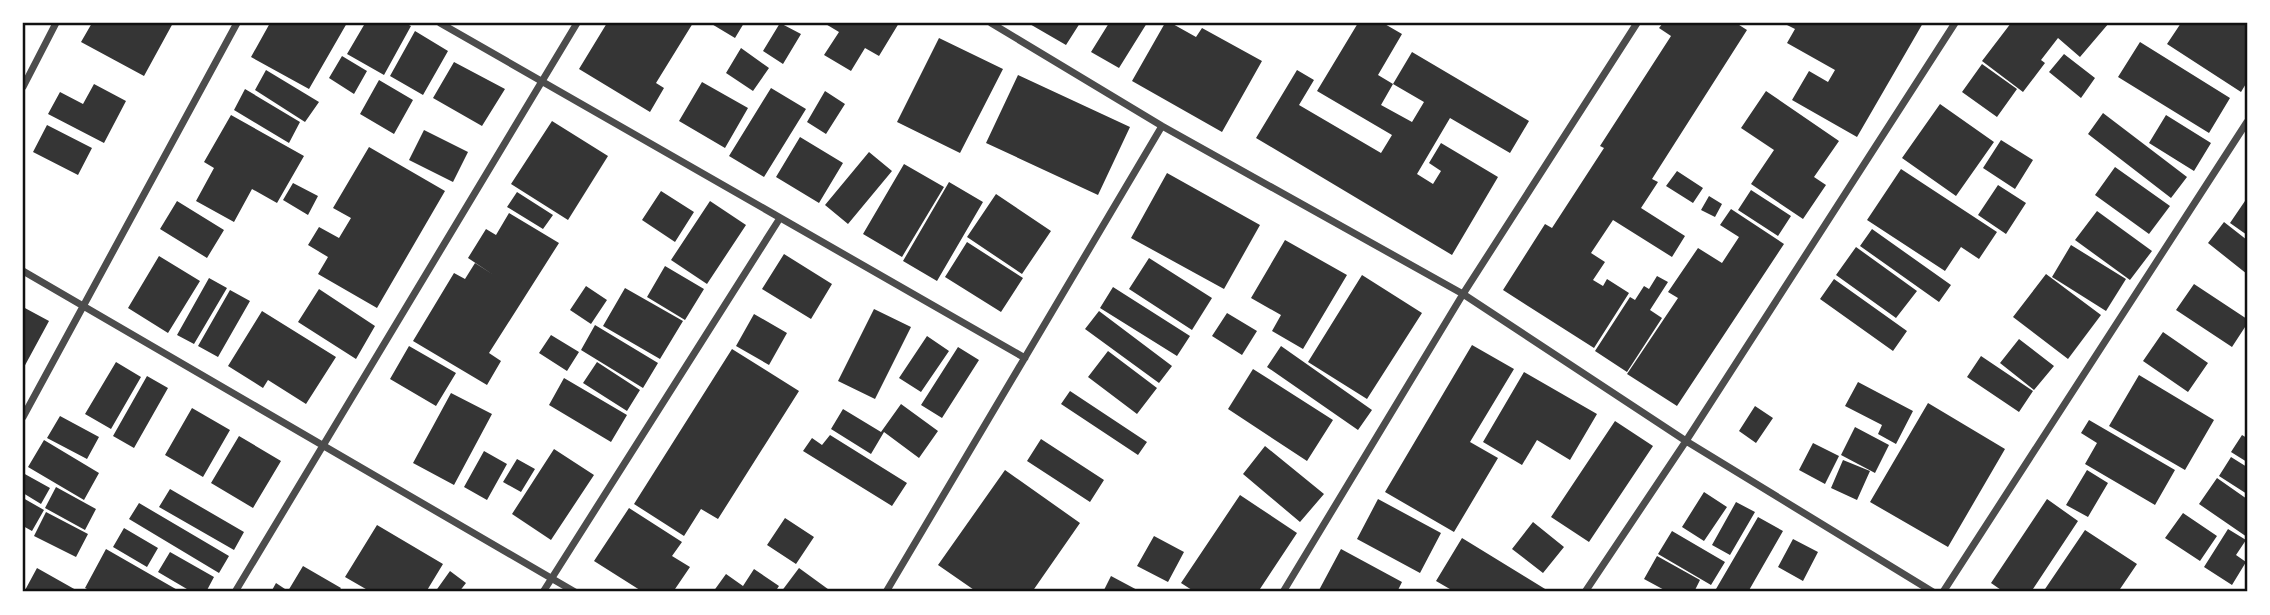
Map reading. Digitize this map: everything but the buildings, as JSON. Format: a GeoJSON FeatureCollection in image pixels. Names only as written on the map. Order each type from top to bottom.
{"type":"FeatureCollection","features":[{"type":"Feature","properties":{"kind":"street"},"geometry":{"type":"LineString","coordinates":[[23,87],[56,23]]}},
{"type":"Feature","properties":{"kind":"street"},"geometry":{"type":"LineString","coordinates":[[23,417],[237,23]]}},
{"type":"Feature","properties":{"kind":"street"},"geometry":{"type":"LineString","coordinates":[[440,23],[1025,358]]}},
{"type":"Feature","properties":{"kind":"street"},"geometry":{"type":"LineString","coordinates":[[235,592],[577,23]]}},
{"type":"Feature","properties":{"kind":"street"},"geometry":{"type":"LineString","coordinates":[[990,23],[1162,126],[1463,294],[1686,441],[1933,592]]}},
{"type":"Feature","properties":{"kind":"street"},"geometry":{"type":"LineString","coordinates":[[1283,592],[1463,294],[1637,23]]}},
{"type":"Feature","properties":{"kind":"street"},"geometry":{"type":"LineString","coordinates":[[1585,592],[1686,441],[1955,23]]}},
{"type":"Feature","properties":{"kind":"street"},"geometry":{"type":"LineString","coordinates":[[1943,592],[2247,122]]}},
{"type":"Feature","properties":{"kind":"street"},"geometry":{"type":"LineString","coordinates":[[886,592],[1162,126]]}},
{"type":"Feature","properties":{"kind":"street"},"geometry":{"type":"LineString","coordinates":[[543,592],[779,218]]}},
{"type":"Feature","properties":{"kind":"street"},"geometry":{"type":"LineString","coordinates":[[23,271],[575,592]]}}]}
